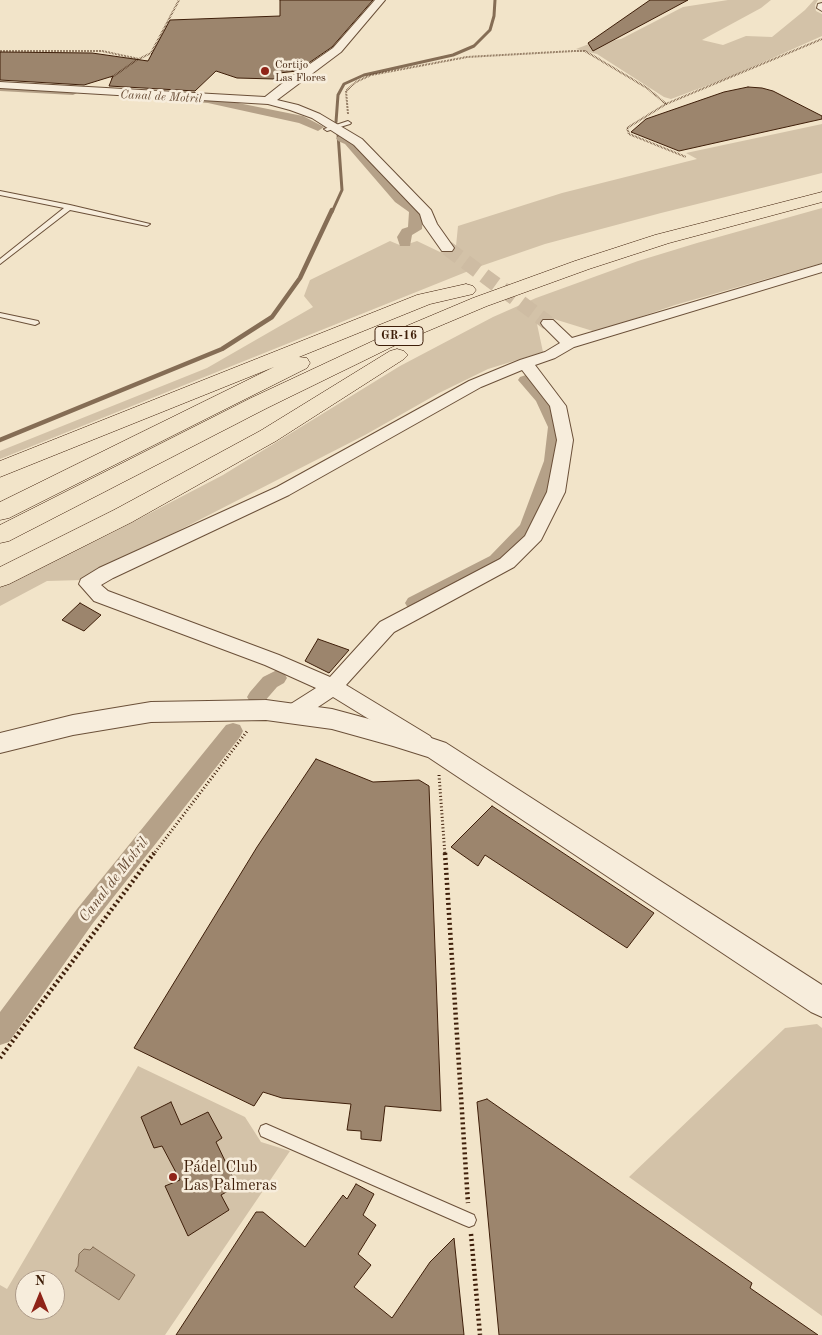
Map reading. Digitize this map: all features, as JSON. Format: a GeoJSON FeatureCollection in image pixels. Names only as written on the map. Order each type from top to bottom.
{"type":"FeatureCollection","features":[{"type":"Feature","properties":{"kind":"highway","name":"GR-16"},"geometry":{"type":"LineString","coordinates":[[0,512],[263,380],[427,305],[614,238],[822,183]]}},
{"type":"Feature","properties":{"kind":"highway","name":"GR-16"},"geometry":{"type":"LineString","coordinates":[[0,535],[259,403],[397,337],[480,302],[582,265],[662,239],[822,197]]}},
{"type":"Feature","properties":{"kind":"highway"},"geometry":{"type":"LineString","coordinates":[[0,578],[123,516],[268,436],[380,364],[428,338],[511,299],[560,279],[582,265]]}},
{"type":"Feature","properties":{"kind":"highway"},"geometry":{"type":"LineString","coordinates":[[0,470],[424,299],[466,290]]}},
{"type":"Feature","properties":{"kind":"street"},"geometry":{"type":"LineString","coordinates":[[268,101],[288,84],[337,50],[380,0]]}},
{"type":"Feature","properties":{"kind":"street"},"geometry":{"type":"LineString","coordinates":[[0,85],[268,101],[309,113],[331,128],[358,142],[426,213],[430,224],[447,248]]}},
{"type":"Feature","properties":{"kind":"street"},"geometry":{"type":"LineString","coordinates":[[822,268],[569,344],[550,355],[525,363],[475,384],[283,491],[106,573],[88,584],[101,596],[272,660],[333,687],[437,750],[822,1002]]}},
{"type":"Feature","properties":{"kind":"street"},"geometry":{"type":"LineString","coordinates":[[548,323],[569,344]]}},
{"type":"Feature","properties":{"kind":"street"},"geometry":{"type":"LineString","coordinates":[[293,713],[333,687],[387,627],[507,563],[532,540],[556,492],[565,440],[558,406],[525,363]]}},
{"type":"Feature","properties":{"kind":"street"},"geometry":{"type":"LineString","coordinates":[[0,743],[73,725],[151,712],[266,710],[332,719],[395,736],[437,750]]}},
{"type":"Feature","properties":{"kind":"lane"},"geometry":{"type":"LineString","coordinates":[[331,128],[348,123]]}},
{"type":"Feature","properties":{"kind":"lane"},"geometry":{"type":"LineString","coordinates":[[0,193],[147,224]]}},
{"type":"Feature","properties":{"kind":"lane"},"geometry":{"type":"LineString","coordinates":[[0,262],[70,207]]}},
{"type":"Feature","properties":{"kind":"lane"},"geometry":{"type":"LineString","coordinates":[[0,315],[34,323]]}},
{"type":"Feature","properties":{"kind":"lane"},"geometry":{"type":"LineString","coordinates":[[266,1132],[470,1220]]}},
{"type":"Feature","properties":{"kind":"path"},"geometry":{"type":"LineString","coordinates":[[102,90],[108,81],[120,70],[151,53],[179,0]]}},
{"type":"Feature","properties":{"kind":"path"},"geometry":{"type":"LineString","coordinates":[[686,157],[629,134],[627,128],[666,104],[822,39]]}},
{"type":"Feature","properties":{"kind":"path"},"geometry":{"type":"LineString","coordinates":[[0,51],[102,52],[139,59]]}},
{"type":"Feature","properties":{"kind":"path"},"geometry":{"type":"LineString","coordinates":[[348,123],[346,91],[356,82],[371,75],[467,58],[574,51],[585,51],[647,88],[666,104]]}},
{"type":"Feature","properties":{"kind":"path"},"geometry":{"type":"LineString","coordinates":[[0,1058],[229,753],[266,710]]}},
{"type":"Feature","properties":{"kind":"path"},"geometry":{"type":"LineString","coordinates":[[437,750],[454,967],[470,1220],[480,1335]]}},
{"type":"Feature","properties":{"kind":"shaded area"},"geometry":{"type":"Polygon","coordinates":[[[728,0],[771,0],[761,8],[702,40],[723,45],[746,36],[772,37],[805,10],[814,0],[818,0],[815,5],[816,11],[822,14],[822,36],[730,77],[671,99],[664,97],[597,54],[576,49],[589,44],[621,39],[683,7],[728,0]]]}},
{"type":"Feature","properties":{"kind":"shaded area"},"geometry":{"type":"Polygon","coordinates":[[[822,124],[822,173],[545,244],[481,266],[0,459],[0,451],[207,368],[313,307],[304,296],[310,280],[390,241],[402,246],[417,241],[440,252],[456,246],[458,226],[562,193],[697,159],[686,153],[822,124]]]}},
{"type":"Feature","properties":{"kind":"shaded area"},"geometry":{"type":"Polygon","coordinates":[[[822,208],[822,263],[675,305],[596,332],[554,319],[537,324],[543,352],[488,369],[439,393],[365,435],[82,580],[47,581],[0,606],[0,587],[110,534],[223,475],[400,366],[493,317],[536,298],[638,261],[822,208]]]}},
{"type":"Feature","properties":{"kind":"shaded area"},"geometry":{"type":"Polygon","coordinates":[[[817,1024],[822,1028],[822,1316],[629,1177],[785,1028],[817,1024]]]}},
{"type":"Feature","properties":{"kind":"shaded area","name":"Pádel Club Las Palmeras"},"geometry":{"type":"Polygon","coordinates":[[[138,1066],[245,1117],[261,1142],[290,1151],[165,1335],[0,1335],[0,1285],[7,1289],[15,1275],[15,1320],[65,1320],[65,1270],[18,1270],[138,1066]]]}},
{"type":"Feature","properties":{"kind":"shaded area"},"geometry":{"type":"Polygon","coordinates":[[[93,1247],[135,1275],[119,1300],[75,1271],[78,1266],[79,1254],[84,1249],[90,1250],[93,1247]]]}},
{"type":"Feature","properties":{"kind":"building"},"geometry":{"type":"Polygon","coordinates":[[[280,0],[373,0],[332,47],[297,71],[279,73],[275,79],[237,78],[216,71],[195,91],[109,86],[113,76],[84,85],[0,80],[0,52],[92,53],[148,61],[170,20],[280,16],[280,0]]]}},
{"type":"Feature","properties":{"kind":"building"},"geometry":{"type":"Polygon","coordinates":[[[650,0],[688,0],[593,51],[588,43],[650,0]]]}},
{"type":"Feature","properties":{"kind":"building"},"geometry":{"type":"Polygon","coordinates":[[[748,87],[773,91],[822,116],[822,119],[679,151],[631,132],[646,119],[724,92],[748,87]]]}},
{"type":"Feature","properties":{"kind":"building"},"geometry":{"type":"Polygon","coordinates":[[[80,603],[101,615],[84,631],[62,620],[80,603]]]}},
{"type":"Feature","properties":{"kind":"building"},"geometry":{"type":"Polygon","coordinates":[[[318,639],[349,650],[329,673],[305,661],[318,639]]]}},
{"type":"Feature","properties":{"kind":"building"},"geometry":{"type":"Polygon","coordinates":[[[316,759],[373,782],[419,780],[429,786],[441,1111],[385,1106],[381,1141],[361,1139],[361,1131],[347,1130],[351,1104],[282,1098],[263,1092],[254,1106],[134,1048],[257,847],[316,759]]]}},
{"type":"Feature","properties":{"kind":"building"},"geometry":{"type":"Polygon","coordinates":[[[492,806],[654,913],[627,948],[485,855],[478,866],[451,847],[492,806]]]}},
{"type":"Feature","properties":{"kind":"building"},"geometry":{"type":"Polygon","coordinates":[[[487,1099],[752,1283],[750,1288],[818,1335],[499,1335],[477,1102],[487,1099]]]}},
{"type":"Feature","properties":{"kind":"building"},"geometry":{"type":"Polygon","coordinates":[[[171,1102],[181,1125],[208,1112],[222,1138],[216,1142],[237,1186],[221,1195],[229,1210],[188,1236],[165,1186],[180,1180],[162,1146],[154,1148],[141,1117],[171,1102]]]}},
{"type":"Feature","properties":{"kind":"building"},"geometry":{"type":"Polygon","coordinates":[[[356,1184],[374,1194],[363,1215],[376,1225],[358,1254],[371,1265],[354,1287],[392,1318],[430,1262],[454,1238],[464,1335],[176,1335],[256,1212],[263,1212],[305,1247],[343,1195],[347,1199],[356,1184]]]}},
{"type":"Feature","properties":{"kind":"waterway"},"geometry":{"type":"LineString","coordinates":[[336,122],[338,95],[344,84],[364,75],[453,55],[474,46],[490,30],[494,16],[495,0]]}},
{"type":"Feature","properties":{"kind":"waterway","name":"Canal de Motril"},"geometry":{"type":"LineString","coordinates":[[0,88],[73,92]]}},
{"type":"Feature","properties":{"kind":"waterway","name":"Canal de Motril"},"geometry":{"type":"LineString","coordinates":[[184,99],[208,100],[303,120],[318,127]]}},
{"type":"Feature","properties":{"kind":"waterway"},"geometry":{"type":"LineString","coordinates":[[332,212],[342,190],[338,134]]}},
{"type":"Feature","properties":{"kind":"waterway","name":"Canal de Motril"},"geometry":{"type":"LineString","coordinates":[[342,138],[349,141],[400,199],[416,211],[415,229],[407,232],[404,237],[405,243]]}},
{"type":"Feature","properties":{"kind":"waterway"},"geometry":{"type":"LineString","coordinates":[[0,440],[222,349],[272,317],[300,278],[332,210]]}},
{"type":"Feature","properties":{"kind":"waterway","name":"Canal de Motril"},"geometry":{"type":"LineString","coordinates":[[415,603],[497,560],[528,527],[552,461],[556,427],[543,399],[526,380]]}},
{"type":"Feature","properties":{"kind":"waterway","name":"Canal de Motril"},"geometry":{"type":"LineString","coordinates":[[257,697],[270,682],[277,678]]}},
{"type":"Feature","properties":{"kind":"waterway","name":"Canal de Motril"},"geometry":{"type":"LineString","coordinates":[[0,1033],[85,916],[233,731]]}},
{"type":"Feature","properties":{"kind":"tunnel"},"geometry":{"type":"LineString","coordinates":[[447,248],[548,323]]}},
{"type":"Feature","properties":{"kind":"place","name":"Cortijo Las Flores"},"geometry":{"type":"Point","coordinates":[265,71]}},
{"type":"Feature","properties":{"kind":"place","name":"Pádel Club Las Palmeras"},"geometry":{"type":"Point","coordinates":[173,1177]}}]}
